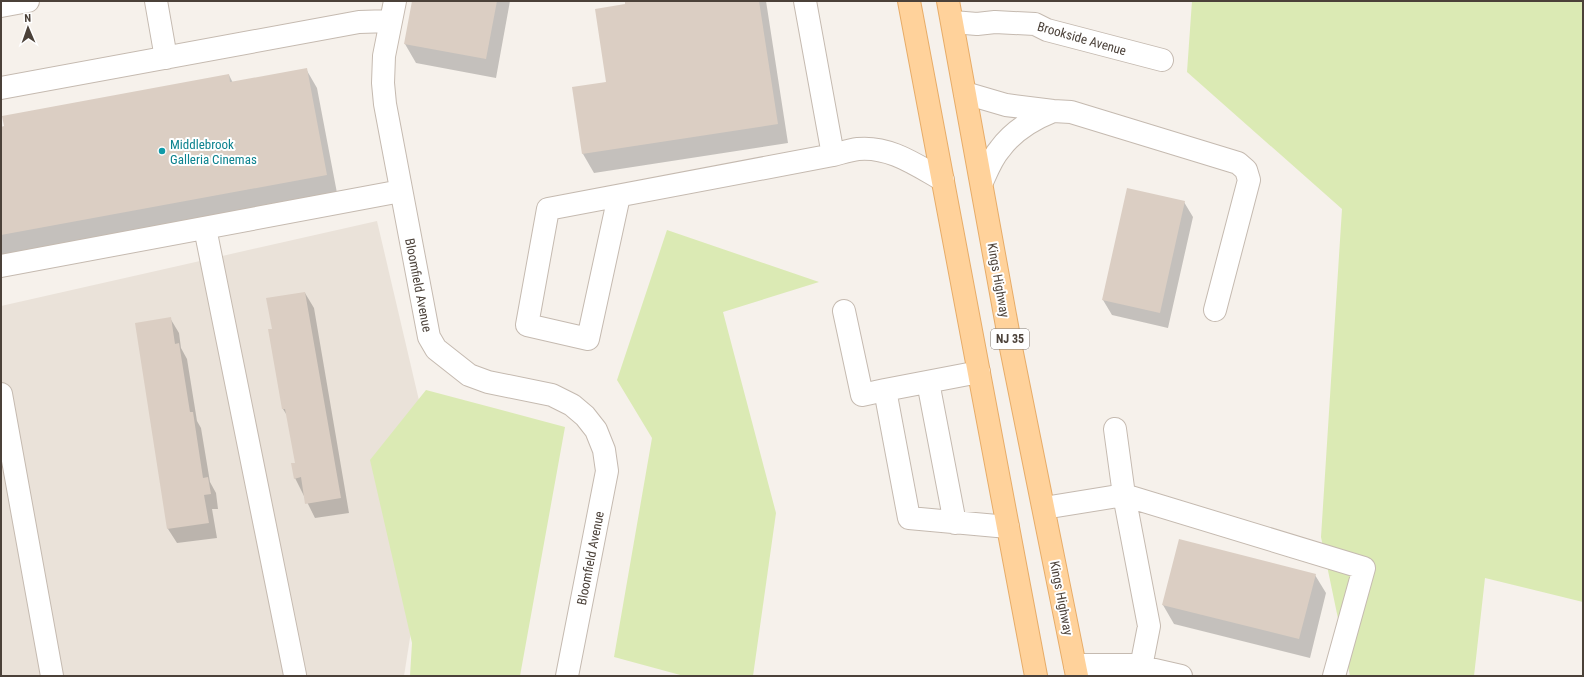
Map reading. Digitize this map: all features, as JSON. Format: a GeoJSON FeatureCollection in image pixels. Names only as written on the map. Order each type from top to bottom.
{"type":"FeatureCollection","features":[{"type":"Feature","properties":{"kind":"main road","name":"NJ 35"},"geometry":{"type":"LineString","coordinates":[[909,1],[1036,676]]}},
{"type":"Feature","properties":{"kind":"main road","name":"Kings Highway"},"geometry":{"type":"LineString","coordinates":[[948,1],[1012,348],[1076,671]]}},
{"type":"Feature","properties":{"kind":"street"},"geometry":{"type":"LineString","coordinates":[[1,6],[28,1]]}},
{"type":"Feature","properties":{"kind":"street"},"geometry":{"type":"LineString","coordinates":[[156,1],[166,58]]}},
{"type":"Feature","properties":{"kind":"street"},"geometry":{"type":"LineString","coordinates":[[805,1],[834,155]]}},
{"type":"Feature","properties":{"kind":"street"},"geometry":{"type":"LineString","coordinates":[[1,88],[359,22],[393,11]]}},
{"type":"Feature","properties":{"kind":"street","name":"Bloomfield Avenue"},"geometry":{"type":"LineString","coordinates":[[393,11],[384,56],[383,83],[385,104],[429,337],[436,349],[469,376],[488,382],[552,395],[572,405],[585,416],[596,430],[604,450],[607,471],[567,676]]}},
{"type":"Feature","properties":{"kind":"street","name":"Brookside Avenue"},"geometry":{"type":"LineString","coordinates":[[953,22],[977,24],[994,22],[1035,24],[1047,30],[1162,60]]}},
{"type":"Feature","properties":{"kind":"street"},"geometry":{"type":"LineString","coordinates":[[965,93],[1006,105],[1071,112],[1238,163],[1246,170],[1248,180],[1215,310]]}},
{"type":"Feature","properties":{"kind":"street"},"geometry":{"type":"LineString","coordinates":[[982,182],[999,149],[1017,131],[1037,118],[1053,111]]}},
{"type":"Feature","properties":{"kind":"street"},"geometry":{"type":"LineString","coordinates":[[619,196],[588,339],[527,325],[548,209],[834,155],[857,149],[880,150],[905,158],[943,180]]}},
{"type":"Feature","properties":{"kind":"street"},"geometry":{"type":"LineString","coordinates":[[1,266],[402,191]]}},
{"type":"Feature","properties":{"kind":"street"},"geometry":{"type":"LineString","coordinates":[[205,228],[295,675]]}},
{"type":"Feature","properties":{"kind":"street"},"geometry":{"type":"LineString","coordinates":[[844,311],[862,395],[979,372]]}},
{"type":"Feature","properties":{"kind":"street"},"geometry":{"type":"LineString","coordinates":[[928,382],[955,523]]}},
{"type":"Feature","properties":{"kind":"street"},"geometry":{"type":"LineString","coordinates":[[885,390],[909,518],[1008,527]]}},
{"type":"Feature","properties":{"kind":"street"},"geometry":{"type":"LineString","coordinates":[[1,394],[52,676]]}},
{"type":"Feature","properties":{"kind":"street"},"geometry":{"type":"LineString","coordinates":[[1115,429],[1124,495],[1149,626],[1141,667]]}},
{"type":"Feature","properties":{"kind":"street"},"geometry":{"type":"LineString","coordinates":[[1044,508],[1124,495],[1364,568],[1334,676]]}},
{"type":"Feature","properties":{"kind":"street"},"geometry":{"type":"LineString","coordinates":[[1076,671],[1133,665],[1181,676]]}},
{"type":"Feature","properties":{"kind":"shaded area"},"geometry":{"type":"Polygon","coordinates":[[[377,221],[436,473],[404,676],[1,676],[1,306],[377,221]]]}},
{"type":"Feature","properties":{"kind":"green space"},"geometry":{"type":"Polygon","coordinates":[[[1192,1],[1583,1],[1583,602],[1485,578],[1474,676],[1350,676],[1321,537],[1342,209],[1187,72],[1192,1]]]}},
{"type":"Feature","properties":{"kind":"green space"},"geometry":{"type":"Polygon","coordinates":[[[667,230],[819,282],[723,312],[776,513],[753,676],[684,676],[614,657],[652,438],[617,380],[667,230]]]}},
{"type":"Feature","properties":{"kind":"green space"},"geometry":{"type":"Polygon","coordinates":[[[426,390],[565,427],[520,676],[410,676],[412,643],[370,460],[426,390]]]}},
{"type":"Feature","properties":{"kind":"building"},"geometry":{"type":"Polygon","coordinates":[[[412,1],[497,1],[486,59],[404,44],[412,1]]]}},
{"type":"Feature","properties":{"kind":"building"},"geometry":{"type":"Polygon","coordinates":[[[625,1],[759,1],[778,124],[582,154],[572,87],[606,82],[595,9],[625,4],[625,1]]]}},
{"type":"Feature","properties":{"kind":"building","name":"Middlebrook Galleria Cinemas"},"geometry":{"type":"Polygon","coordinates":[[[307,68],[327,175],[1,235],[1,127],[4,126],[2,116],[229,74],[230,82],[307,68]]]}},
{"type":"Feature","properties":{"kind":"building"},"geometry":{"type":"Polygon","coordinates":[[[1127,188],[1185,201],[1160,313],[1102,300],[1127,188]]]}},
{"type":"Feature","properties":{"kind":"building"},"geometry":{"type":"Polygon","coordinates":[[[305,292],[341,498],[305,504],[301,477],[294,479],[291,463],[295,463],[285,409],[282,409],[268,329],[272,329],[266,298],[305,292]]]}},
{"type":"Feature","properties":{"kind":"building"},"geometry":{"type":"Polygon","coordinates":[[[171,317],[175,344],[179,343],[190,412],[193,412],[203,478],[208,477],[211,494],[204,495],[209,523],[167,529],[135,323],[171,317]]]}},
{"type":"Feature","properties":{"kind":"building"},"geometry":{"type":"Polygon","coordinates":[[[1179,539],[1316,574],[1299,639],[1162,605],[1179,539]]]}},
{"type":"Feature","properties":{"kind":"place","name":"Middlebrook Galleria Cinemas"},"geometry":{"type":"Point","coordinates":[162,151]}}]}
